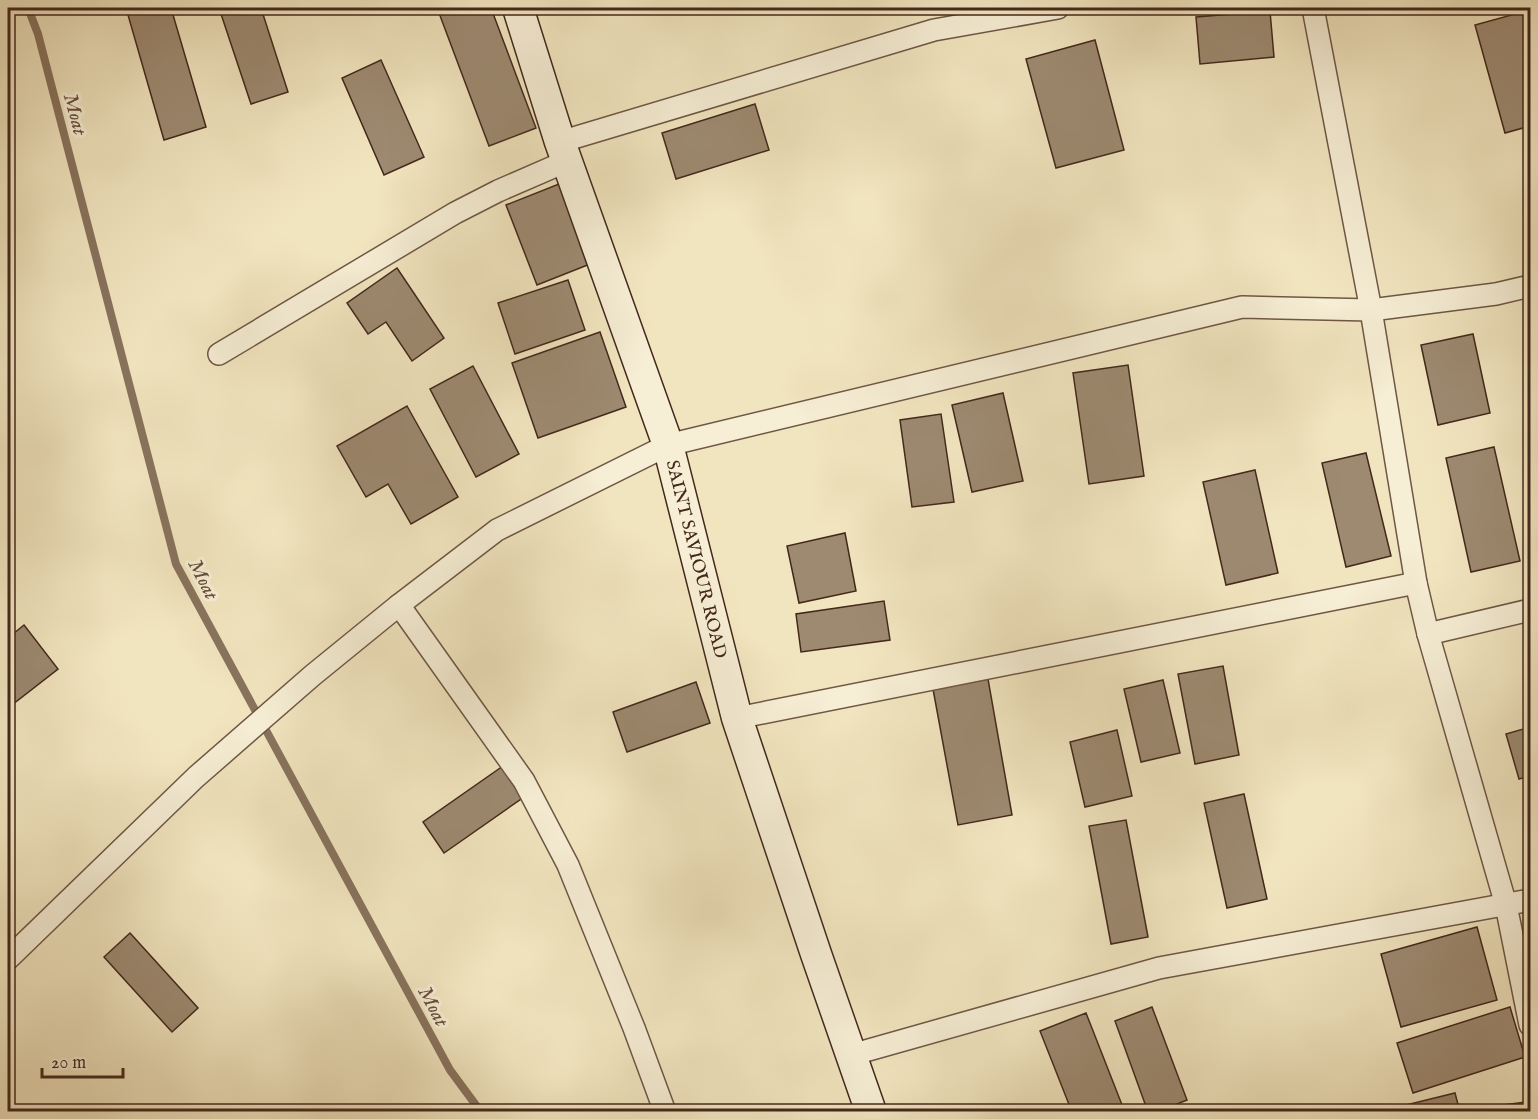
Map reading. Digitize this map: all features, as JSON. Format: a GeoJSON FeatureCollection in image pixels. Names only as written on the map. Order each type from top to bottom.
{"type":"FeatureCollection","features":[{"type":"Feature","properties":{"kind":"street","name":"SAINT SAVIOUR ROAD"},"geometry":{"type":"LineString","coordinates":[[518,8],[563,152],[668,445],[737,718],[871,1112]]}},
{"type":"Feature","properties":{"kind":"street"},"geometry":{"type":"LineString","coordinates":[[219,354],[455,213],[498,191],[563,152],[934,30],[1058,8]]}},
{"type":"Feature","properties":{"kind":"street"},"geometry":{"type":"LineString","coordinates":[[1313,8],[1371,310],[1416,583],[1428,634],[1506,905],[1530,1025]]}},
{"type":"Feature","properties":{"kind":"street"},"geometry":{"type":"LineString","coordinates":[[11,949],[196,777],[313,675],[399,605],[497,530],[668,445],[1242,307],[1371,310],[1496,294],[1530,286]]}},
{"type":"Feature","properties":{"kind":"street"},"geometry":{"type":"LineString","coordinates":[[737,718],[1416,583]]}},
{"type":"Feature","properties":{"kind":"street"},"geometry":{"type":"LineString","coordinates":[[399,605],[530,791],[568,865],[634,1028],[665,1112]]}},
{"type":"Feature","properties":{"kind":"street"},"geometry":{"type":"LineString","coordinates":[[1428,634],[1530,610]]}},
{"type":"Feature","properties":{"kind":"street"},"geometry":{"type":"LineString","coordinates":[[851,1055],[1159,968],[1530,900]]}},
{"type":"Feature","properties":{"kind":"building"},"geometry":{"type":"Polygon","coordinates":[[[126,8],[171,8],[206,127],[164,140],[126,8]]]}},
{"type":"Feature","properties":{"kind":"building"},"geometry":{"type":"Polygon","coordinates":[[[219,8],[261,8],[288,92],[251,104],[219,8]]]}},
{"type":"Feature","properties":{"kind":"building"},"geometry":{"type":"Polygon","coordinates":[[[454,8],[491,8],[536,128],[489,146],[439,13],[454,8]]]}},
{"type":"Feature","properties":{"kind":"building"},"geometry":{"type":"Polygon","coordinates":[[[1530,10],[1530,126],[1505,133],[1475,25],[1530,10]]]}},
{"type":"Feature","properties":{"kind":"building"},"geometry":{"type":"Polygon","coordinates":[[[1270,11],[1274,57],[1200,64],[1196,17],[1270,11]]]}},
{"type":"Feature","properties":{"kind":"building"},"geometry":{"type":"Polygon","coordinates":[[[1095,40],[1124,150],[1056,168],[1026,59],[1095,40]]]}},
{"type":"Feature","properties":{"kind":"building"},"geometry":{"type":"Polygon","coordinates":[[[381,60],[424,157],[384,175],[342,78],[381,60]]]}},
{"type":"Feature","properties":{"kind":"building"},"geometry":{"type":"Polygon","coordinates":[[[755,104],[769,150],[676,179],[662,133],[755,104]]]}},
{"type":"Feature","properties":{"kind":"building"},"geometry":{"type":"Polygon","coordinates":[[[559,184],[590,264],[537,285],[506,205],[559,184]]]}},
{"type":"Feature","properties":{"kind":"building"},"geometry":{"type":"Polygon","coordinates":[[[397,268],[444,338],[412,361],[386,322],[368,334],[347,303],[397,268]]]}},
{"type":"Feature","properties":{"kind":"building"},"geometry":{"type":"Polygon","coordinates":[[[568,280],[585,330],[515,354],[498,303],[568,280]]]}},
{"type":"Feature","properties":{"kind":"building"},"geometry":{"type":"Polygon","coordinates":[[[600,332],[626,407],[538,438],[512,363],[600,332]]]}},
{"type":"Feature","properties":{"kind":"building"},"geometry":{"type":"Polygon","coordinates":[[[1473,334],[1490,413],[1438,425],[1421,345],[1473,334]]]}},
{"type":"Feature","properties":{"kind":"building"},"geometry":{"type":"Polygon","coordinates":[[[1128,365],[1144,476],[1089,484],[1073,373],[1128,365]]]}},
{"type":"Feature","properties":{"kind":"building"},"geometry":{"type":"Polygon","coordinates":[[[473,366],[519,454],[476,477],[430,389],[473,366]]]}},
{"type":"Feature","properties":{"kind":"building"},"geometry":{"type":"Polygon","coordinates":[[[1003,393],[1023,481],[972,492],[952,405],[1003,393]]]}},
{"type":"Feature","properties":{"kind":"building"},"geometry":{"type":"Polygon","coordinates":[[[407,406],[458,497],[411,524],[388,484],[366,497],[337,446],[407,406]]]}},
{"type":"Feature","properties":{"kind":"building"},"geometry":{"type":"Polygon","coordinates":[[[941,414],[954,502],[912,507],[900,420],[941,414]]]}},
{"type":"Feature","properties":{"kind":"building"},"geometry":{"type":"Polygon","coordinates":[[[1494,447],[1520,561],[1471,572],[1446,458],[1494,447]]]}},
{"type":"Feature","properties":{"kind":"building"},"geometry":{"type":"Polygon","coordinates":[[[1366,453],[1391,556],[1346,567],[1322,463],[1366,453]]]}},
{"type":"Feature","properties":{"kind":"building"},"geometry":{"type":"Polygon","coordinates":[[[1255,470],[1278,573],[1226,585],[1203,482],[1255,470]]]}},
{"type":"Feature","properties":{"kind":"building"},"geometry":{"type":"Polygon","coordinates":[[[845,533],[856,591],[799,603],[787,546],[845,533]]]}},
{"type":"Feature","properties":{"kind":"building"},"geometry":{"type":"Polygon","coordinates":[[[884,601],[890,640],[801,652],[796,614],[884,601]]]}},
{"type":"Feature","properties":{"kind":"building"},"geometry":{"type":"Polygon","coordinates":[[[24,625],[58,669],[8,708],[8,638],[24,625]]]}},
{"type":"Feature","properties":{"kind":"building"},"geometry":{"type":"Polygon","coordinates":[[[1223,666],[1239,755],[1195,764],[1178,674],[1223,666]]]}},
{"type":"Feature","properties":{"kind":"building"},"geometry":{"type":"Polygon","coordinates":[[[988,679],[1012,815],[958,825],[933,689],[988,679]]]}},
{"type":"Feature","properties":{"kind":"building"},"geometry":{"type":"Polygon","coordinates":[[[1163,680],[1180,753],[1141,762],[1124,689],[1163,680]]]}},
{"type":"Feature","properties":{"kind":"building"},"geometry":{"type":"Polygon","coordinates":[[[696,682],[710,723],[627,752],[613,712],[696,682]]]}},
{"type":"Feature","properties":{"kind":"building"},"geometry":{"type":"Polygon","coordinates":[[[1530,727],[1530,776],[1519,779],[1506,734],[1530,727]]]}},
{"type":"Feature","properties":{"kind":"building"},"geometry":{"type":"Polygon","coordinates":[[[1117,730],[1132,796],[1085,807],[1070,742],[1117,730]]]}},
{"type":"Feature","properties":{"kind":"building"},"geometry":{"type":"Polygon","coordinates":[[[503,766],[524,797],[444,853],[423,822],[503,766]]]}},
{"type":"Feature","properties":{"kind":"building"},"geometry":{"type":"Polygon","coordinates":[[[1244,794],[1267,899],[1227,908],[1204,803],[1244,794]]]}},
{"type":"Feature","properties":{"kind":"building"},"geometry":{"type":"Polygon","coordinates":[[[1126,820],[1148,937],[1111,944],[1089,826],[1126,820]]]}},
{"type":"Feature","properties":{"kind":"building"},"geometry":{"type":"Polygon","coordinates":[[[1477,927],[1497,1000],[1401,1027],[1381,954],[1477,927]]]}},
{"type":"Feature","properties":{"kind":"building"},"geometry":{"type":"Polygon","coordinates":[[[130,933],[198,1008],[172,1032],[104,957],[130,933]]]}},
{"type":"Feature","properties":{"kind":"building"},"geometry":{"type":"Polygon","coordinates":[[[1152,1007],[1187,1100],[1157,1112],[1148,1112],[1115,1021],[1152,1007]]]}},
{"type":"Feature","properties":{"kind":"building"},"geometry":{"type":"Polygon","coordinates":[[[1510,1007],[1525,1057],[1413,1093],[1397,1043],[1510,1007]]]}},
{"type":"Feature","properties":{"kind":"building"},"geometry":{"type":"Polygon","coordinates":[[[1086,1013],[1124,1110],[1121,1112],[1072,1112],[1040,1031],[1086,1013]]]}},
{"type":"Feature","properties":{"kind":"building"},"geometry":{"type":"Polygon","coordinates":[[[1455,1093],[1460,1112],[1408,1112],[1406,1105],[1455,1093]]]}},
{"type":"Feature","properties":{"kind":"building"},"geometry":{"type":"Polygon","coordinates":[[[1526,1102],[1528,1112],[1497,1112],[1496,1106],[1526,1102]]]}},
{"type":"Feature","properties":{"kind":"waterway","name":"Moat"},"geometry":{"type":"LineString","coordinates":[[28,8],[38,34],[176,564],[450,1070],[481,1112]]}}]}
